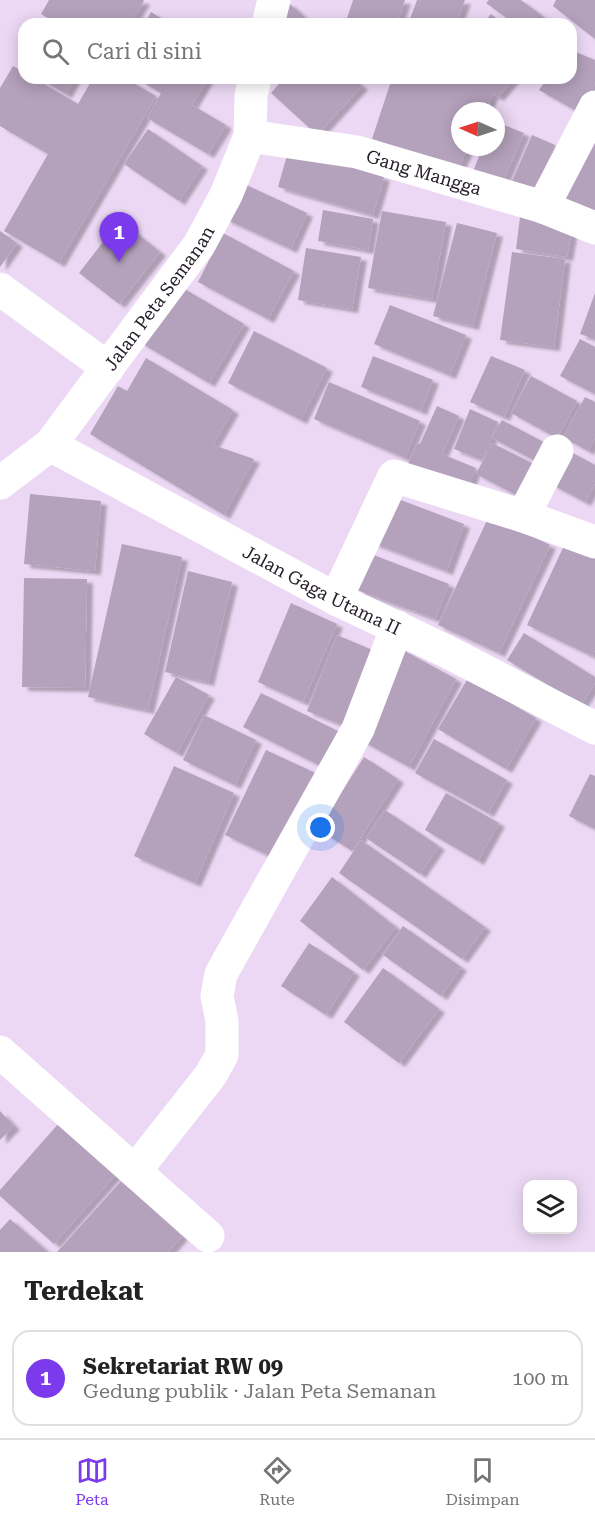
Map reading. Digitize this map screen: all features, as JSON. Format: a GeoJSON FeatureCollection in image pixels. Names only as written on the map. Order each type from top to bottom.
{"type":"FeatureCollection","features":[{"type":"Feature","properties":{"kind":"street"},"geometry":{"type":"LineString","coordinates":[[270,18],[274,0]]}},
{"type":"Feature","properties":{"kind":"street","name":"Jalan Peta Semanan"},"geometry":{"type":"LineString","coordinates":[[0,483],[50,445],[200,245],[226,195],[249,136],[254,84]]}},
{"type":"Feature","properties":{"kind":"street"},"geometry":{"type":"LineString","coordinates":[[543,207],[595,107]]}},
{"type":"Feature","properties":{"kind":"street","name":"Gang Mangga"},"geometry":{"type":"LineString","coordinates":[[249,136],[357,152],[543,207],[595,228]]}},
{"type":"Feature","properties":{"kind":"street"},"geometry":{"type":"LineString","coordinates":[[0,290],[108,368]]}},
{"type":"Feature","properties":{"kind":"street","name":"Jalan Gaga Utama II"},"geometry":{"type":"LineString","coordinates":[[50,445],[336,599],[397,627],[595,728]]}},
{"type":"Feature","properties":{"kind":"street"},"geometry":{"type":"LineString","coordinates":[[523,516],[557,451]]}},
{"type":"Feature","properties":{"kind":"street"},"geometry":{"type":"LineString","coordinates":[[336,599],[394,476],[523,516],[595,542]]}},
{"type":"Feature","properties":{"kind":"street"},"geometry":{"type":"LineString","coordinates":[[135,1171],[210,1076],[222,1055],[222,1021],[217,996],[221,974],[358,729],[397,627]]}},
{"type":"Feature","properties":{"kind":"street"},"geometry":{"type":"LineString","coordinates":[[0,1052],[208,1236]]}},
{"type":"Feature","properties":{"kind":"building"},"geometry":{"type":"Polygon","coordinates":[[[49,0],[144,1],[134,18],[48,18],[41,14],[49,0]]]}},
{"type":"Feature","properties":{"kind":"building"},"geometry":{"type":"Polygon","coordinates":[[[353,0],[405,0],[399,18],[347,18],[353,0]]]}},
{"type":"Feature","properties":{"kind":"building"},"geometry":{"type":"Polygon","coordinates":[[[417,0],[465,0],[458,18],[410,18],[417,0]]]}},
{"type":"Feature","properties":{"kind":"building"},"geometry":{"type":"Polygon","coordinates":[[[489,0],[521,0],[545,18],[507,18],[486,3],[489,0]]]}},
{"type":"Feature","properties":{"kind":"building"},"geometry":{"type":"Polygon","coordinates":[[[556,0],[595,0],[595,39],[577,25],[577,18],[568,18],[553,6],[556,0]]]}},
{"type":"Feature","properties":{"kind":"building"},"geometry":{"type":"Polygon","coordinates":[[[288,2],[305,18],[284,18],[288,2]]]}},
{"type":"Feature","properties":{"kind":"building"},"geometry":{"type":"Polygon","coordinates":[[[151,12],[161,18],[148,18],[151,12]]]}},
{"type":"Feature","properties":{"kind":"building"},"geometry":{"type":"Polygon","coordinates":[[[577,52],[595,60],[595,83],[580,113],[539,90],[543,84],[577,84],[577,52]]]}},
{"type":"Feature","properties":{"kind":"building"},"geometry":{"type":"Polygon","coordinates":[[[13,66],[18,69],[18,84],[44,84],[78,104],[90,84],[135,84],[156,96],[59,263],[4,231],[48,154],[0,126],[0,88],[13,66]]]}},
{"type":"Feature","properties":{"kind":"building"},"geometry":{"type":"Polygon","coordinates":[[[48,84],[72,84],[66,94],[48,84]]]}},
{"type":"Feature","properties":{"kind":"building"},"geometry":{"type":"Polygon","coordinates":[[[145,84],[204,84],[192,105],[226,125],[208,154],[147,118],[161,93],[145,84]]]}},
{"type":"Feature","properties":{"kind":"building"},"geometry":{"type":"Polygon","coordinates":[[[279,84],[360,84],[362,86],[317,135],[271,93],[279,84]]]}},
{"type":"Feature","properties":{"kind":"building"},"geometry":{"type":"Polygon","coordinates":[[[390,84],[509,84],[498,97],[493,94],[489,102],[451,102],[451,156],[464,156],[460,165],[372,139],[390,84]]]}},
{"type":"Feature","properties":{"kind":"building"},"geometry":{"type":"Polygon","coordinates":[[[595,112],[595,224],[555,206],[595,112]]]}},
{"type":"Feature","properties":{"kind":"building"},"geometry":{"type":"Polygon","coordinates":[[[505,126],[524,133],[501,186],[471,176],[479,156],[505,156],[505,126]]]}},
{"type":"Feature","properties":{"kind":"building"},"geometry":{"type":"Polygon","coordinates":[[[148,129],[202,166],[179,201],[124,164],[148,129]]]}},
{"type":"Feature","properties":{"kind":"building"},"geometry":{"type":"Polygon","coordinates":[[[532,135],[555,145],[532,198],[509,188],[532,135]]]}},
{"type":"Feature","properties":{"kind":"building"},"geometry":{"type":"Polygon","coordinates":[[[289,148],[384,177],[373,215],[278,187],[289,148]]]}},
{"type":"Feature","properties":{"kind":"building"},"geometry":{"type":"Polygon","coordinates":[[[242,183],[307,213],[291,249],[225,219],[242,183]]]}},
{"type":"Feature","properties":{"kind":"building"},"geometry":{"type":"Polygon","coordinates":[[[323,210],[373,219],[368,250],[318,241],[323,210]]]}},
{"type":"Feature","properties":{"kind":"building"},"geometry":{"type":"Polygon","coordinates":[[[382,211],[446,222],[432,299],[368,288],[382,211]]]}},
{"type":"Feature","properties":{"kind":"building"},"geometry":{"type":"Polygon","coordinates":[[[520,217],[573,223],[567,257],[516,249],[520,217]]]}},
{"type":"Feature","properties":{"kind":"building"},"geometry":{"type":"Polygon","coordinates":[[[120,220],[160,252],[119,304],[79,273],[120,220]]]}},
{"type":"Feature","properties":{"kind":"building"},"geometry":{"type":"Polygon","coordinates":[[[457,223],[497,233],[473,326],[433,316],[457,223]]]}},
{"type":"Feature","properties":{"kind":"building"},"geometry":{"type":"Polygon","coordinates":[[[0,231],[17,243],[0,267],[0,231]]]}},
{"type":"Feature","properties":{"kind":"building"},"geometry":{"type":"Polygon","coordinates":[[[223,233],[294,271],[268,319],[198,282],[223,233]]]}},
{"type":"Feature","properties":{"kind":"building"},"geometry":{"type":"Polygon","coordinates":[[[306,248],[361,257],[352,309],[298,300],[306,248]]]}},
{"type":"Feature","properties":{"kind":"building"},"geometry":{"type":"Polygon","coordinates":[[[512,252],[565,259],[554,347],[500,340],[512,252]]]}},
{"type":"Feature","properties":{"kind":"building"},"geometry":{"type":"Polygon","coordinates":[[[176,284],[244,324],[209,383],[141,343],[176,284]]]}},
{"type":"Feature","properties":{"kind":"building"},"geometry":{"type":"Polygon","coordinates":[[[595,293],[595,339],[580,334],[595,293]]]}},
{"type":"Feature","properties":{"kind":"building"},"geometry":{"type":"Polygon","coordinates":[[[390,305],[466,335],[450,375],[374,344],[390,305]]]}},
{"type":"Feature","properties":{"kind":"building"},"geometry":{"type":"Polygon","coordinates":[[[254,331],[327,368],[301,420],[228,383],[254,331]]]}},
{"type":"Feature","properties":{"kind":"building"},"geometry":{"type":"Polygon","coordinates":[[[580,339],[595,347],[595,394],[560,376],[580,339]]]}},
{"type":"Feature","properties":{"kind":"building"},"geometry":{"type":"Polygon","coordinates":[[[373,356],[433,380],[421,411],[361,387],[373,356]]]}},
{"type":"Feature","properties":{"kind":"building"},"geometry":{"type":"Polygon","coordinates":[[[491,356],[525,370],[504,417],[470,402],[491,356]]]}},
{"type":"Feature","properties":{"kind":"building"},"geometry":{"type":"Polygon","coordinates":[[[146,358],[233,410],[213,445],[254,459],[224,515],[90,434],[118,386],[127,391],[146,358]]]}},
{"type":"Feature","properties":{"kind":"building"},"geometry":{"type":"Polygon","coordinates":[[[531,376],[577,401],[557,438],[511,413],[531,376]]]}},
{"type":"Feature","properties":{"kind":"building"},"geometry":{"type":"Polygon","coordinates":[[[329,382],[420,421],[405,458],[314,419],[329,382]]]}},
{"type":"Feature","properties":{"kind":"building"},"geometry":{"type":"Polygon","coordinates":[[[585,397],[595,402],[595,438],[588,451],[563,437],[585,397]]]}},
{"type":"Feature","properties":{"kind":"building"},"geometry":{"type":"Polygon","coordinates":[[[437,406],[459,416],[442,454],[476,468],[466,492],[407,466],[437,406]]]}},
{"type":"Feature","properties":{"kind":"building"},"geometry":{"type":"Polygon","coordinates":[[[470,409],[498,422],[482,460],[454,449],[470,409]]]}},
{"type":"Feature","properties":{"kind":"building"},"geometry":{"type":"Polygon","coordinates":[[[502,420],[553,447],[543,465],[492,438],[502,420]]]}},
{"type":"Feature","properties":{"kind":"building"},"geometry":{"type":"Polygon","coordinates":[[[492,443],[542,468],[526,500],[476,474],[492,443]]]}},
{"type":"Feature","properties":{"kind":"building"},"geometry":{"type":"Polygon","coordinates":[[[569,451],[595,465],[595,484],[585,502],[551,484],[569,451]]]}},
{"type":"Feature","properties":{"kind":"building"},"geometry":{"type":"Polygon","coordinates":[[[30,494],[101,501],[95,571],[24,564],[30,494]]]}},
{"type":"Feature","properties":{"kind":"building"},"geometry":{"type":"Polygon","coordinates":[[[390,496],[464,524],[447,571],[373,543],[390,496]]]}},
{"type":"Feature","properties":{"kind":"building"},"geometry":{"type":"Polygon","coordinates":[[[489,516],[550,545],[499,653],[438,625],[489,516]]]}},
{"type":"Feature","properties":{"kind":"building"},"geometry":{"type":"Polygon","coordinates":[[[568,537],[595,550],[595,650],[592,656],[527,625],[568,537]]]}},
{"type":"Feature","properties":{"kind":"building"},"geometry":{"type":"Polygon","coordinates":[[[122,544],[182,557],[148,710],[88,697],[122,544]]]}},
{"type":"Feature","properties":{"kind":"building"},"geometry":{"type":"Polygon","coordinates":[[[371,554],[449,584],[435,619],[357,590],[371,554]]]}},
{"type":"Feature","properties":{"kind":"building"},"geometry":{"type":"Polygon","coordinates":[[[188,571],[232,582],[208,682],[165,672],[188,571]]]}},
{"type":"Feature","properties":{"kind":"building"},"geometry":{"type":"Polygon","coordinates":[[[24,578],[87,579],[85,688],[22,687],[24,578]]]}},
{"type":"Feature","properties":{"kind":"building"},"geometry":{"type":"Polygon","coordinates":[[[291,603],[337,624],[303,702],[258,682],[291,603]]]}},
{"type":"Feature","properties":{"kind":"building"},"geometry":{"type":"Polygon","coordinates":[[[524,633],[595,677],[595,683],[581,705],[507,660],[524,633]]]}},
{"type":"Feature","properties":{"kind":"building"},"geometry":{"type":"Polygon","coordinates":[[[337,635],[375,651],[345,726],[307,711],[337,635]]]}},
{"type":"Feature","properties":{"kind":"building"},"geometry":{"type":"Polygon","coordinates":[[[403,650],[456,679],[409,767],[357,738],[403,650]]]}},
{"type":"Feature","properties":{"kind":"building"},"geometry":{"type":"Polygon","coordinates":[[[176,677],[209,695],[177,753],[144,734],[176,677]]]}},
{"type":"Feature","properties":{"kind":"building"},"geometry":{"type":"Polygon","coordinates":[[[468,678],[536,718],[506,769],[438,729],[468,678]]]}},
{"type":"Feature","properties":{"kind":"building"},"geometry":{"type":"Polygon","coordinates":[[[261,693],[344,734],[327,769],[243,727],[261,693]]]}},
{"type":"Feature","properties":{"kind":"building"},"geometry":{"type":"Polygon","coordinates":[[[204,715],[256,740],[235,785],[183,760],[204,715]]]}},
{"type":"Feature","properties":{"kind":"building"},"geometry":{"type":"Polygon","coordinates":[[[434,739],[507,780],[488,813],[415,773],[434,739]]]}},
{"type":"Feature","properties":{"kind":"building"},"geometry":{"type":"Polygon","coordinates":[[[266,750],[322,776],[281,861],[225,835],[266,750]]]}},
{"type":"Feature","properties":{"kind":"building"},"geometry":{"type":"Polygon","coordinates":[[[364,757],[398,779],[352,851],[318,829],[364,757]]]}},
{"type":"Feature","properties":{"kind":"building"},"geometry":{"type":"Polygon","coordinates":[[[174,766],[234,793],[195,883],[134,856],[174,766]]]}},
{"type":"Feature","properties":{"kind":"building"},"geometry":{"type":"Polygon","coordinates":[[[590,774],[595,776],[595,829],[569,816],[590,774]]]}},
{"type":"Feature","properties":{"kind":"building"},"geometry":{"type":"Polygon","coordinates":[[[446,793],[499,823],[478,861],[425,830],[446,793]]]}},
{"type":"Feature","properties":{"kind":"building"},"geometry":{"type":"Polygon","coordinates":[[[385,810],[439,846],[420,874],[366,838],[385,810]]]}},
{"type":"Feature","properties":{"kind":"building"},"geometry":{"type":"Polygon","coordinates":[[[361,840],[485,927],[462,959],[339,873],[361,840]]]}},
{"type":"Feature","properties":{"kind":"building"},"geometry":{"type":"Polygon","coordinates":[[[332,877],[396,927],[363,970],[300,921],[332,877]]]}},
{"type":"Feature","properties":{"kind":"building"},"geometry":{"type":"Polygon","coordinates":[[[403,926],[461,967],[441,996],[383,955],[403,926]]]}},
{"type":"Feature","properties":{"kind":"building"},"geometry":{"type":"Polygon","coordinates":[[[309,943],[354,972],[326,1015],[281,986],[309,943]]]}},
{"type":"Feature","properties":{"kind":"building"},"geometry":{"type":"Polygon","coordinates":[[[383,968],[439,1009],[399,1063],[344,1022],[383,968]]]}},
{"type":"Feature","properties":{"kind":"building"},"geometry":{"type":"Polygon","coordinates":[[[0,1111],[14,1126],[0,1140],[0,1111]]]}},
{"type":"Feature","properties":{"kind":"building"},"geometry":{"type":"Polygon","coordinates":[[[59,1123],[116,1174],[54,1244],[0,1196],[0,1190],[59,1123]]]}},
{"type":"Feature","properties":{"kind":"building"},"geometry":{"type":"Polygon","coordinates":[[[121,1181],[182,1236],[168,1252],[57,1252],[121,1181]]]}},
{"type":"Feature","properties":{"kind":"building"},"geometry":{"type":"Polygon","coordinates":[[[10,1219],[48,1252],[0,1252],[0,1230],[10,1219]]]}},
{"type":"Feature","properties":{"kind":"place","name":"Sekretariat RW 09"},"geometry":{"type":"Point","coordinates":[119,262]}}]}
